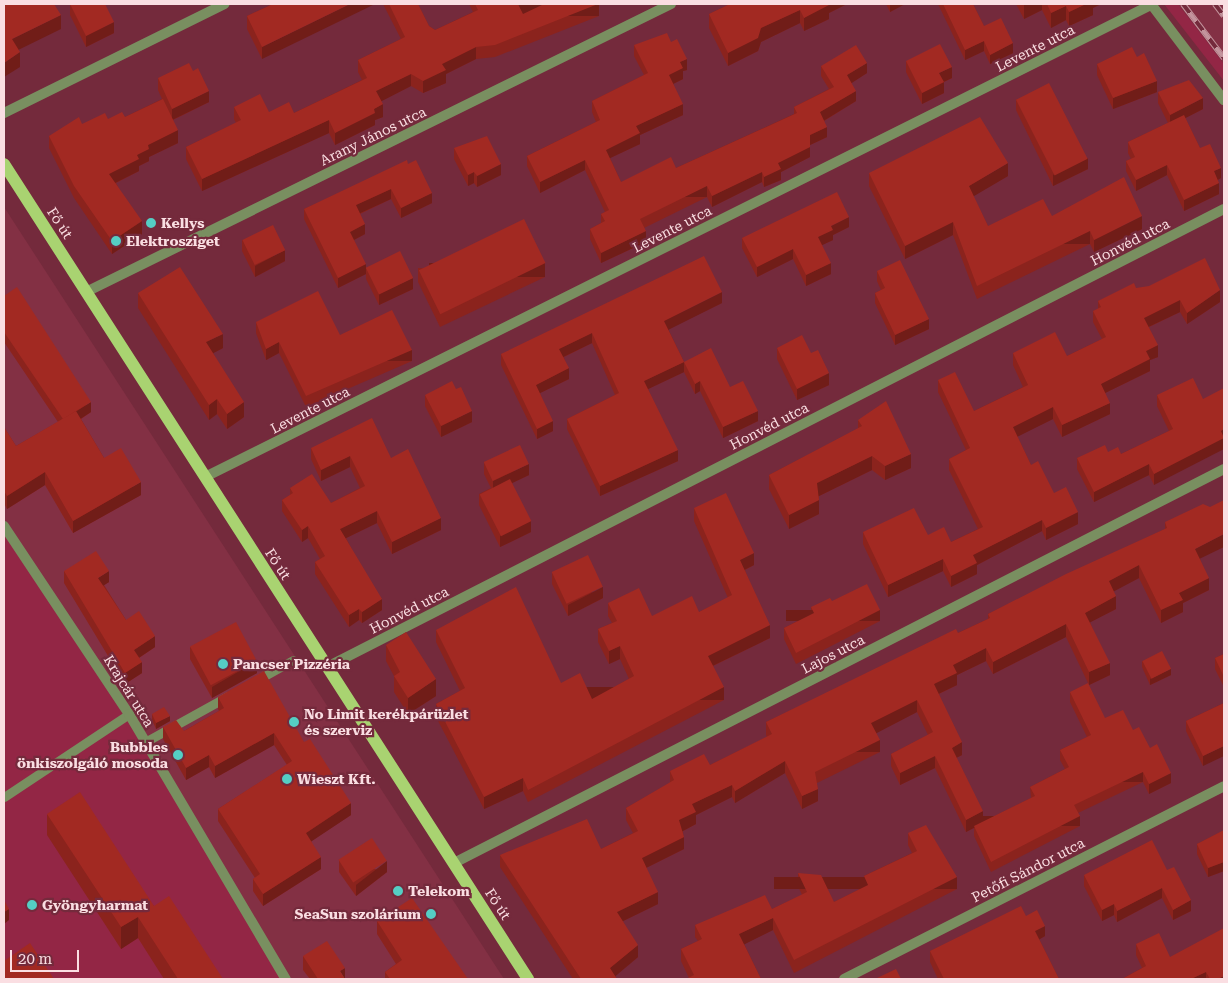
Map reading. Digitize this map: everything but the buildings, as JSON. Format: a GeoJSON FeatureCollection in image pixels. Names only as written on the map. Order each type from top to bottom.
{"type":"FeatureCollection","features":[{"type":"Feature","properties":{"kind":"main road","name":"Fő út"},"geometry":{"type":"LineString","coordinates":[[4,164],[528,979]]}},
{"type":"Feature","properties":{"kind":"street"},"geometry":{"type":"LineString","coordinates":[[4,113],[225,4]]}},
{"type":"Feature","properties":{"kind":"street","name":"Arany János utca"},"geometry":{"type":"LineString","coordinates":[[86,292],[672,4]]}},
{"type":"Feature","properties":{"kind":"street"},"geometry":{"type":"LineString","coordinates":[[1151,4],[1224,100]]}},
{"type":"Feature","properties":{"kind":"street","name":"Levente utca"},"geometry":{"type":"LineString","coordinates":[[205,477],[1151,4]]}},
{"type":"Feature","properties":{"kind":"street","name":"Honvéd utca"},"geometry":{"type":"LineString","coordinates":[[327,667],[1224,209]]}},
{"type":"Feature","properties":{"kind":"street","name":"Lajos utca"},"geometry":{"type":"LineString","coordinates":[[454,863],[1224,469]]}},
{"type":"Feature","properties":{"kind":"street","name":"Krajcár utca"},"geometry":{"type":"LineString","coordinates":[[4,526],[129,714],[286,979]]}},
{"type":"Feature","properties":{"kind":"street","name":"Petőfi Sándor utca"},"geometry":{"type":"LineString","coordinates":[[844,979],[1224,786]]}},
{"type":"Feature","properties":{"kind":"lane"},"geometry":{"type":"LineString","coordinates":[[249,684],[293,660]]}},
{"type":"Feature","properties":{"kind":"lane"},"geometry":{"type":"LineString","coordinates":[[145,742],[241,689]]}},
{"type":"Feature","properties":{"kind":"lane"},"geometry":{"type":"LineString","coordinates":[[4,798],[129,714]]}},
{"type":"Feature","properties":{"kind":"shaded area"},"geometry":{"type":"Polygon","coordinates":[[[1164,4],[1178,4],[1224,64],[1224,81],[1164,4]]]}},
{"type":"Feature","properties":{"kind":"shaded area"},"geometry":{"type":"Polygon","coordinates":[[[1178,4],[1224,4],[1224,64],[1178,4]]]}},
{"type":"Feature","properties":{"kind":"shaded area"},"geometry":{"type":"Polygon","coordinates":[[[4,207],[504,979],[267,979],[4,555],[4,207]]]}},
{"type":"Feature","properties":{"kind":"shaded area"},"geometry":{"type":"Polygon","coordinates":[[[4,526],[129,714],[286,979],[4,979],[4,526]]]}},
{"type":"Feature","properties":{"kind":"railway"},"geometry":{"type":"LineString","coordinates":[[1183,4],[1224,58]]}},
{"type":"Feature","properties":{"kind":"railway"},"geometry":{"type":"LineString","coordinates":[[1215,4],[1224,16]]}},
{"type":"Feature","properties":{"kind":"place","name":"Kellys"},"geometry":{"type":"Point","coordinates":[151,223]}},
{"type":"Feature","properties":{"kind":"place","name":"Elektrosziget"},"geometry":{"type":"Point","coordinates":[116,241]}},
{"type":"Feature","properties":{"kind":"place","name":"Pancser Pizzéria"},"geometry":{"type":"Point","coordinates":[223,664]}},
{"type":"Feature","properties":{"kind":"place","name":"No Limit kerékpárüzlet és szerviz"},"geometry":{"type":"Point","coordinates":[294,722]}},
{"type":"Feature","properties":{"kind":"place","name":"Bubbles önkiszolgáló mosoda"},"geometry":{"type":"Point","coordinates":[178,755]}},
{"type":"Feature","properties":{"kind":"place","name":"Wieszt Kft."},"geometry":{"type":"Point","coordinates":[287,779]}},
{"type":"Feature","properties":{"kind":"place","name":"Telekom"},"geometry":{"type":"Point","coordinates":[398,891]}},
{"type":"Feature","properties":{"kind":"place","name":"Gyöngyharmat"},"geometry":{"type":"Point","coordinates":[32,905]}},
{"type":"Feature","properties":{"kind":"place","name":"SeaSun szolárium"},"geometry":{"type":"Point","coordinates":[431,914]}}]}
